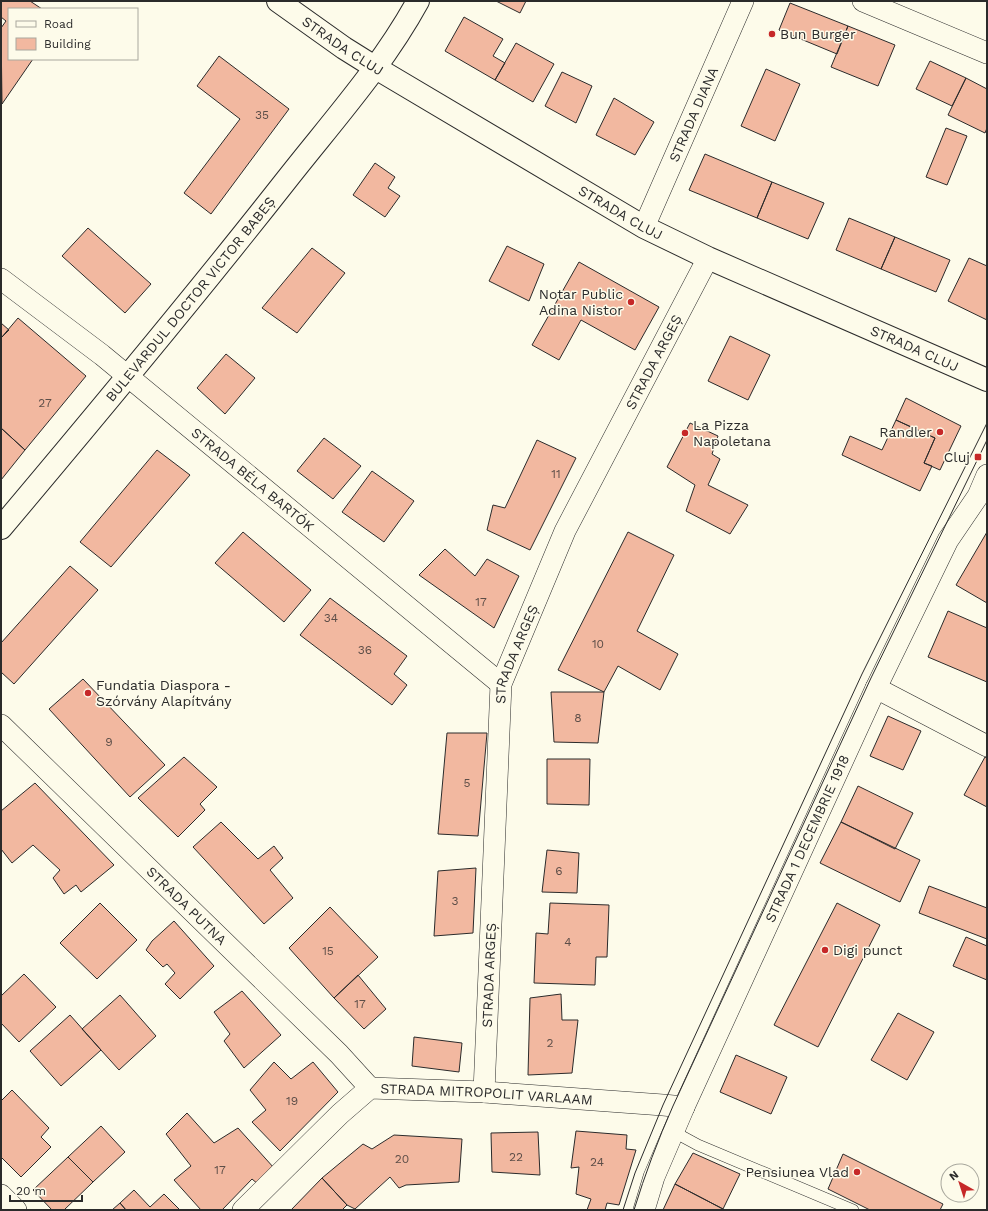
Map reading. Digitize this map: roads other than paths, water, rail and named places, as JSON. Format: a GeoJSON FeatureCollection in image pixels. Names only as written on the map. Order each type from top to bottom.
{"type":"FeatureCollection","features":[{"type":"Feature","properties":{"kind":"main road","name":"STRADA CLUJ"},"geometry":{"type":"LineString","coordinates":[[278,1],[344,48],[376,68],[644,227],[708,258],[987,380]]}},
{"type":"Feature","properties":{"kind":"main road","name":"BULEVARDUL DOCTOR VICTOR BABEȘ"},"geometry":{"type":"LineString","coordinates":[[1,528],[235,245],[376,68],[399,35],[418,1]]}},
{"type":"Feature","properties":{"kind":"street","name":"STRADA DIANA"},"geometry":{"type":"LineString","coordinates":[[644,227],[743,1]]}},
{"type":"Feature","properties":{"kind":"street"},"geometry":{"type":"LineString","coordinates":[[863,1],[987,53]]}},
{"type":"Feature","properties":{"kind":"street","name":"STRADA ARGEȘ"},"geometry":{"type":"LineString","coordinates":[[484,1092],[501,684],[565,531],[708,258]]}},
{"type":"Feature","properties":{"kind":"street","name":"STRADA BÉLA BARTÓK"},"geometry":{"type":"LineString","coordinates":[[1,279],[128,376],[501,684]]}},
{"type":"Feature","properties":{"kind":"street","name":"STRADA 1 DECEMBRIE 1918"},"geometry":{"type":"LineString","coordinates":[[644,1210],[654,1177],[684,1107],[876,688],[948,540],[978,496],[987,475]]}},
{"type":"Feature","properties":{"kind":"street"},"geometry":{"type":"LineString","coordinates":[[876,688],[987,746]]}},
{"type":"Feature","properties":{"kind":"street","name":"STRADA PUTNA"},"geometry":{"type":"LineString","coordinates":[[1,725],[333,1048],[370,1088]]}},
{"type":"Feature","properties":{"kind":"street","name":"STRADA MITROPOLIT VARLAAM"},"geometry":{"type":"LineString","coordinates":[[243,1210],[340,1114],[370,1088],[484,1092],[684,1107]]}},
{"type":"Feature","properties":{"kind":"street"},"geometry":{"type":"LineString","coordinates":[[1,1195],[16,1210]]}},
{"type":"Feature","properties":{"kind":"lane"},"geometry":{"type":"LineString","coordinates":[[674,1132],[698,1145],[853,1210]]}},
{"type":"Feature","properties":{"kind":"tram line"},"geometry":{"type":"LineString","coordinates":[[623,1210],[635,1173],[663,1105],[862,674],[987,423]]}},
{"type":"Feature","properties":{"kind":"tram line"},"geometry":{"type":"LineString","coordinates":[[634,1210],[652,1157],[673,1106],[871,678],[987,440]]}},
{"type":"Feature","properties":{"kind":"place","name":"Bun Burger"},"geometry":{"type":"Point","coordinates":[772,34]}},
{"type":"Feature","properties":{"kind":"place","name":"Notar Public Adina Nistor"},"geometry":{"type":"Point","coordinates":[631,302]}},
{"type":"Feature","properties":{"kind":"place","name":"Randler"},"geometry":{"type":"Point","coordinates":[940,432]}},
{"type":"Feature","properties":{"kind":"place","name":"La Pizza Napoletana"},"geometry":{"type":"Point","coordinates":[685,433]}},
{"type":"Feature","properties":{"kind":"place","name":"Cluj"},"geometry":{"type":"Point","coordinates":[978,457]}},
{"type":"Feature","properties":{"kind":"place","name":"Fundatia Diaspora - Szórvány Alapítvány"},"geometry":{"type":"Point","coordinates":[88,693]}},
{"type":"Feature","properties":{"kind":"place","name":"Digi punct"},"geometry":{"type":"Point","coordinates":[825,950]}},
{"type":"Feature","properties":{"kind":"place","name":"Pensiunea Vlad"},"geometry":{"type":"Point","coordinates":[857,1172]}}]}
